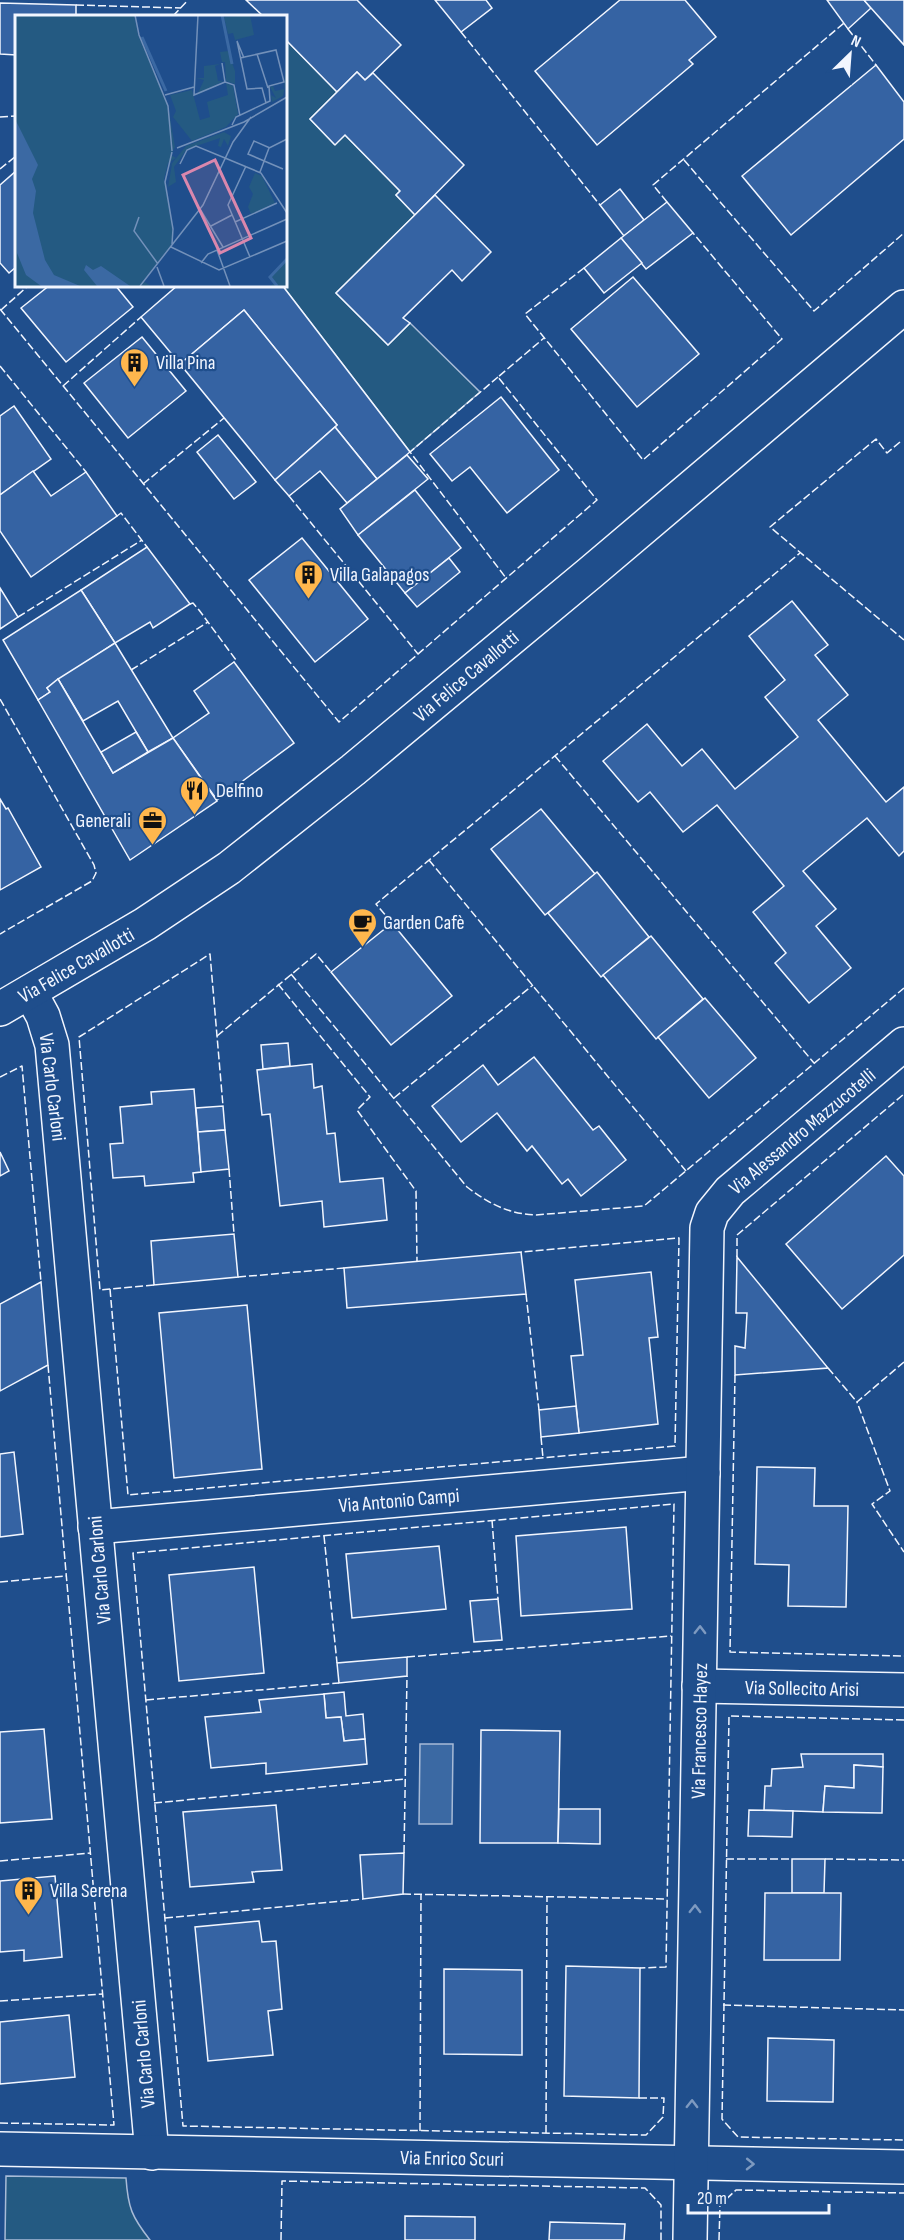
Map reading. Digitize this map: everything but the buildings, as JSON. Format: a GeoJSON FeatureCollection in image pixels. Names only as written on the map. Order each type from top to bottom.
{"type":"FeatureCollection","features":[{"type":"Feature","properties":{"kind":"street","name":"Via Felice Cavallotti"},"geometry":{"type":"LineString","coordinates":[[0,1009],[145,924],[229,868],[353,770],[904,307]]}},
{"type":"Feature","properties":{"kind":"street","name":"Via Carlo Carloni"},"geometry":{"type":"LineString","coordinates":[[30,992],[43,1016],[52,1045],[152,2153]]}},
{"type":"Feature","properties":{"kind":"street","name":"Via Alessandro Mazzucotelli"},"geometry":{"type":"LineString","coordinates":[[709,1223],[712,1213],[730,1191],[904,1044]]}},
{"type":"Feature","properties":{"kind":"street","name":"Via Francesco Hayez"},"geometry":{"type":"LineString","coordinates":[[690,2240],[705,1242],[709,1223]]}},
{"type":"Feature","properties":{"kind":"street","name":"Via Antonio Campi"},"geometry":{"type":"LineString","coordinates":[[96,1527],[703,1473]]}},
{"type":"Feature","properties":{"kind":"street","name":"Via Sollecito Arisi"},"geometry":{"type":"LineString","coordinates":[[699,1686],[904,1690]]}},
{"type":"Feature","properties":{"kind":"street","name":"Via Enrico Scuri"},"geometry":{"type":"LineString","coordinates":[[0,2149],[904,2167]]}},
{"type":"Feature","properties":{"kind":"shaded area"},"geometry":{"type":"Polygon","coordinates":[[[286,42],[337,92],[310,119],[334,144],[345,135],[400,191],[396,195],[415,215],[336,293],[388,345],[410,323],[480,392],[410,452],[283,286],[286,286],[286,42]]]}},
{"type":"Feature","properties":{"kind":"shaded area"},"geometry":{"type":"Polygon","coordinates":[[[420,1744],[453,1744],[452,1824],[419,1824],[420,1744]]]}},
{"type":"Feature","properties":{"kind":"shaded area"},"geometry":{"type":"Polygon","coordinates":[[[6,2176],[126,2178],[132,2212],[150,2240],[5,2240],[6,2176]]]}},
{"type":"Feature","properties":{"kind":"fence"},"geometry":{"type":"LineString","coordinates":[[174,15],[188,0]]}},
{"type":"Feature","properties":{"kind":"fence"},"geometry":{"type":"LineString","coordinates":[[76,5],[181,8]]}},
{"type":"Feature","properties":{"kind":"fence"},"geometry":{"type":"LineString","coordinates":[[667,202],[653,185],[844,23]]}},
{"type":"Feature","properties":{"kind":"fence"},"geometry":{"type":"LineString","coordinates":[[848,29],[876,65]]}},
{"type":"Feature","properties":{"kind":"fence"},"geometry":{"type":"LineString","coordinates":[[461,32],[600,205]]}},
{"type":"Feature","properties":{"kind":"fence"},"geometry":{"type":"LineString","coordinates":[[0,117],[15,116]]}},
{"type":"Feature","properties":{"kind":"fence"},"geometry":{"type":"LineString","coordinates":[[0,169],[15,157]]}},
{"type":"Feature","properties":{"kind":"fence"},"geometry":{"type":"LineString","coordinates":[[684,160],[814,311],[904,233]]}},
{"type":"Feature","properties":{"kind":"fence"},"geometry":{"type":"LineString","coordinates":[[584,268],[525,314],[643,460],[782,339],[693,233]]}},
{"type":"Feature","properties":{"kind":"fence"},"geometry":{"type":"LineString","coordinates":[[1,310],[28,286]]}},
{"type":"Feature","properties":{"kind":"fence"},"geometry":{"type":"LineString","coordinates":[[0,309],[339,722],[597,500],[498,377],[544,338]]}},
{"type":"Feature","properties":{"kind":"fence"},"geometry":{"type":"LineString","coordinates":[[63,386],[141,317]]}},
{"type":"Feature","properties":{"kind":"fence"},"geometry":{"type":"LineString","coordinates":[[0,366],[86,472]]}},
{"type":"Feature","properties":{"kind":"fence"},"geometry":{"type":"LineString","coordinates":[[498,377],[410,452],[506,578]]}},
{"type":"Feature","properties":{"kind":"fence"},"geometry":{"type":"LineString","coordinates":[[143,484],[224,418]]}},
{"type":"Feature","properties":{"kind":"fence"},"geometry":{"type":"LineString","coordinates":[[900,442],[887,453],[876,439],[770,527],[904,640]]}},
{"type":"Feature","properties":{"kind":"fence"},"geometry":{"type":"LineString","coordinates":[[289,496],[418,654]]}},
{"type":"Feature","properties":{"kind":"fence"},"geometry":{"type":"LineString","coordinates":[[117,516],[121,513],[147,547]]}},
{"type":"Feature","properties":{"kind":"fence"},"geometry":{"type":"LineString","coordinates":[[18,617],[142,540]]}},
{"type":"Feature","properties":{"kind":"fence"},"geometry":{"type":"LineString","coordinates":[[392,923],[376,904],[800,553]]}},
{"type":"Feature","properties":{"kind":"fence"},"geometry":{"type":"LineString","coordinates":[[190,604],[193,603],[199,610],[236,660],[234,662]]}},
{"type":"Feature","properties":{"kind":"fence"},"geometry":{"type":"LineString","coordinates":[[131,670],[208,622]]}},
{"type":"Feature","properties":{"kind":"fence"},"geometry":{"type":"LineString","coordinates":[[0,699],[94,865],[96,873],[92,881],[0,934]]}},
{"type":"Feature","properties":{"kind":"fence"},"geometry":{"type":"LineString","coordinates":[[555,756],[814,1063]]}},
{"type":"Feature","properties":{"kind":"fence"},"geometry":{"type":"LineString","coordinates":[[429,860],[686,1171]]}},
{"type":"Feature","properties":{"kind":"fence"},"geometry":{"type":"LineString","coordinates":[[154,1285],[100,1290],[79,1037],[210,954],[223,1106]]}},
{"type":"Feature","properties":{"kind":"fence"},"geometry":{"type":"LineString","coordinates":[[217,1036],[316,954],[331,972]]}},
{"type":"Feature","properties":{"kind":"fence"},"geometry":{"type":"LineString","coordinates":[[291,974],[467,1187],[499,1207],[536,1215],[644,1206],[904,988]]}},
{"type":"Feature","properties":{"kind":"fence"},"geometry":{"type":"LineString","coordinates":[[278,984],[370,1097],[357,1110],[416,1191],[417,1261]]}},
{"type":"Feature","properties":{"kind":"fence"},"geometry":{"type":"LineString","coordinates":[[394,1098],[533,985]]}},
{"type":"Feature","properties":{"kind":"fence"},"geometry":{"type":"LineString","coordinates":[[0,1077],[22,1066],[41,1282]]}},
{"type":"Feature","properties":{"kind":"fence"},"geometry":{"type":"LineString","coordinates":[[737,1257],[737,1235],[904,1094]]}},
{"type":"Feature","properties":{"kind":"fence"},"geometry":{"type":"LineString","coordinates":[[229,1169],[234,1234]]}},
{"type":"Feature","properties":{"kind":"fence"},"geometry":{"type":"LineString","coordinates":[[110,1289],[128,1495],[675,1446],[679,1238],[521,1252]]}},
{"type":"Feature","properties":{"kind":"fence"},"geometry":{"type":"LineString","coordinates":[[238,1277],[344,1268]]}},
{"type":"Feature","properties":{"kind":"fence"},"geometry":{"type":"LineString","coordinates":[[526,1294],[539,1410]]}},
{"type":"Feature","properties":{"kind":"fence"},"geometry":{"type":"LineString","coordinates":[[904,1362],[857,1402],[890,1491],[872,1504],[904,1552]]}},
{"type":"Feature","properties":{"kind":"fence"},"geometry":{"type":"LineString","coordinates":[[0,2123],[114,2125],[48,1365]]}},
{"type":"Feature","properties":{"kind":"fence"},"geometry":{"type":"LineString","coordinates":[[828,1368],[857,1402]]}},
{"type":"Feature","properties":{"kind":"fence"},"geometry":{"type":"LineString","coordinates":[[735,1375],[730,1652],[904,1656]]}},
{"type":"Feature","properties":{"kind":"fence"},"geometry":{"type":"LineString","coordinates":[[541,1437],[543,1458]]}},
{"type":"Feature","properties":{"kind":"fence"},"geometry":{"type":"LineString","coordinates":[[639,2098],[664,2098],[663,2117],[646,2135],[183,2126],[133,1553],[674,1504],[666,1967],[640,1968]]}},
{"type":"Feature","properties":{"kind":"fence"},"geometry":{"type":"LineString","coordinates":[[492,1520],[498,1599]]}},
{"type":"Feature","properties":{"kind":"fence"},"geometry":{"type":"LineString","coordinates":[[324,1536],[337,1663]]}},
{"type":"Feature","properties":{"kind":"fence"},"geometry":{"type":"LineString","coordinates":[[0,1582],[66,1576]]}},
{"type":"Feature","properties":{"kind":"fence"},"geometry":{"type":"LineString","coordinates":[[407,1657],[671,1636]]}},
{"type":"Feature","properties":{"kind":"fence"},"geometry":{"type":"LineString","coordinates":[[404,1853],[407,1676]]}},
{"type":"Feature","properties":{"kind":"fence"},"geometry":{"type":"LineString","coordinates":[[146,1700],[339,1683]]}},
{"type":"Feature","properties":{"kind":"fence"},"geometry":{"type":"LineString","coordinates":[[904,1720],[729,1716],[722,2119],[738,2137],[904,2140]]}},
{"type":"Feature","properties":{"kind":"fence"},"geometry":{"type":"LineString","coordinates":[[154,1803],[406,1779]]}},
{"type":"Feature","properties":{"kind":"fence"},"geometry":{"type":"LineString","coordinates":[[0,1861],[91,1853]]}},
{"type":"Feature","properties":{"kind":"fence"},"geometry":{"type":"LineString","coordinates":[[726,1859],[792,1859]]}},
{"type":"Feature","properties":{"kind":"fence"},"geometry":{"type":"LineString","coordinates":[[825,1859],[904,1860]]}},
{"type":"Feature","properties":{"kind":"fence"},"geometry":{"type":"LineString","coordinates":[[403,1894],[667,1899]]}},
{"type":"Feature","properties":{"kind":"fence"},"geometry":{"type":"LineString","coordinates":[[420,2131],[421,1895]]}},
{"type":"Feature","properties":{"kind":"fence"},"geometry":{"type":"LineString","coordinates":[[546,2133],[547,1896]]}},
{"type":"Feature","properties":{"kind":"fence"},"geometry":{"type":"LineString","coordinates":[[165,1918],[363,1899]]}},
{"type":"Feature","properties":{"kind":"fence"},"geometry":{"type":"LineString","coordinates":[[0,2001],[103,1994]]}},
{"type":"Feature","properties":{"kind":"fence"},"geometry":{"type":"LineString","coordinates":[[723,2005],[904,2010]]}},
{"type":"Feature","properties":{"kind":"fence"},"geometry":{"type":"LineString","coordinates":[[281,2240],[282,2181],[645,2188],[661,2205],[661,2240]]}},
{"type":"Feature","properties":{"kind":"fence"},"geometry":{"type":"LineString","coordinates":[[719,2240],[720,2205],[736,2190],[904,2193]]}},
{"type":"Feature","properties":{"kind":"place","name":"Villa Pina"},"geometry":{"type":"Point","coordinates":[135,388]}},
{"type":"Feature","properties":{"kind":"place","name":"Villa Galapagos"},"geometry":{"type":"Point","coordinates":[309,600]}},
{"type":"Feature","properties":{"kind":"place","name":"Delfino"},"geometry":{"type":"Point","coordinates":[195,816]}},
{"type":"Feature","properties":{"kind":"place","name":"Generali"},"geometry":{"type":"Point","coordinates":[152,846]}},
{"type":"Feature","properties":{"kind":"place","name":"Garden Cafè"},"geometry":{"type":"Point","coordinates":[362,948]}},
{"type":"Feature","properties":{"kind":"place","name":"Villa Serena"},"geometry":{"type":"Point","coordinates":[29,1916]}}]}
